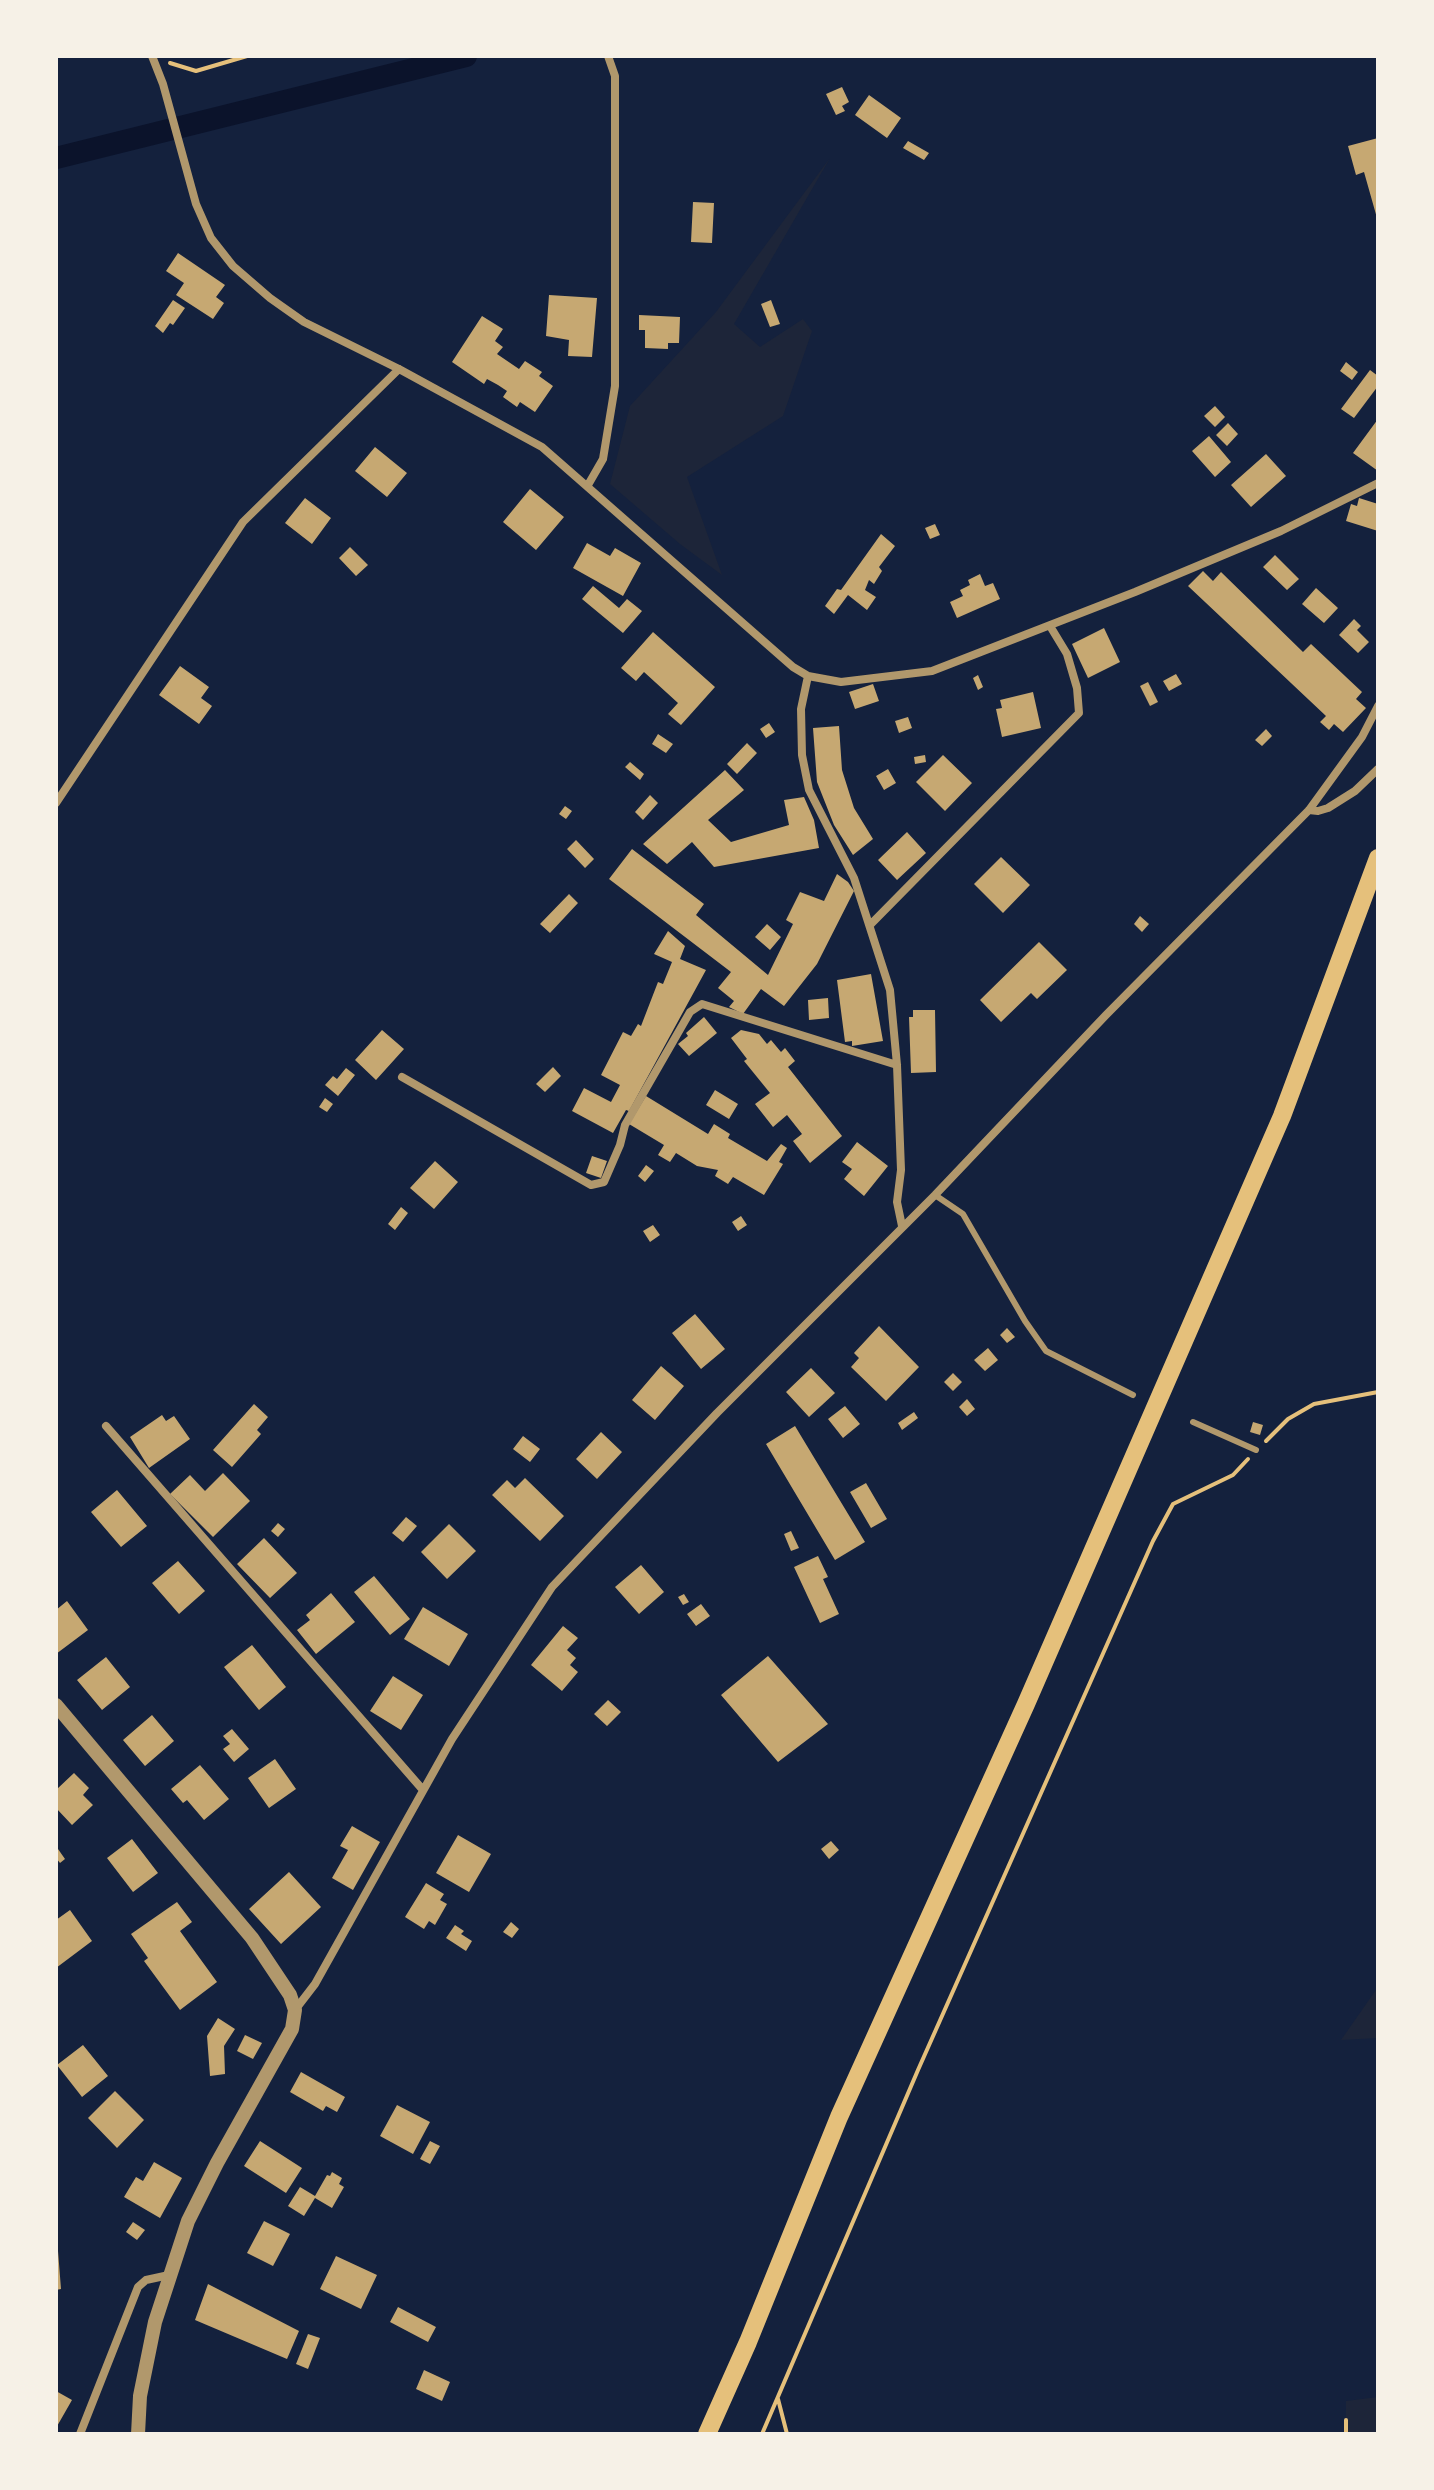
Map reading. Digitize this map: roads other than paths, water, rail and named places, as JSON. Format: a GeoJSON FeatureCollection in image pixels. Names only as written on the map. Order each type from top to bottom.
{"type":"FeatureCollection","features":[{"type":"Feature","properties":{"kind":"main road"},"geometry":{"type":"LineString","coordinates":[[707,2434],[748,2342],[839,2117],[1026,1704],[1282,1116],[1378,858]]}},
{"type":"Feature","properties":{"kind":"street"},"geometry":{"type":"LineString","coordinates":[[152,56],[203,221],[221,253],[233,266],[304,322],[399,369],[542,447],[793,667],[808,676],[841,682],[932,671],[1281,531],[1378,483]]}},
{"type":"Feature","properties":{"kind":"street"},"geometry":{"type":"LineString","coordinates":[[588,485],[603,459],[615,386],[615,76],[608,56]]}},
{"type":"Feature","properties":{"kind":"street"},"geometry":{"type":"LineString","coordinates":[[56,803],[243,522],[399,369]]}},
{"type":"Feature","properties":{"kind":"street"},"geometry":{"type":"LineString","coordinates":[[870,925],[1079,713],[1077,688],[1067,654],[1050,626]]}},
{"type":"Feature","properties":{"kind":"street"},"geometry":{"type":"LineString","coordinates":[[808,676],[801,709],[802,755],[809,790],[854,878],[890,990],[897,1065],[901,1170],[897,1202],[902,1226]]}},
{"type":"Feature","properties":{"kind":"street"},"geometry":{"type":"LineString","coordinates":[[295,2010],[315,1984],[452,1739],[552,1587],[717,1413],[935,1195],[1106,1015],[1309,810],[1362,737],[1378,706]]}},
{"type":"Feature","properties":{"kind":"street"},"geometry":{"type":"LineString","coordinates":[[1309,810],[1328,808],[1355,791],[1378,769]]}},
{"type":"Feature","properties":{"kind":"street"},"geometry":{"type":"LineString","coordinates":[[402,1077],[591,1185],[604,1182],[625,1125],[690,1012],[702,1004],[897,1065]]}},
{"type":"Feature","properties":{"kind":"street"},"geometry":{"type":"LineString","coordinates":[[106,1426],[423,1790]]}},
{"type":"Feature","properties":{"kind":"street"},"geometry":{"type":"LineString","coordinates":[[56,1705],[252,1938],[290,1995],[295,2010],[292,2029],[188,2221],[169,2275],[147,2358],[140,2396],[138,2434]]}},
{"type":"Feature","properties":{"kind":"street"},"geometry":{"type":"LineString","coordinates":[[80,2434],[138,2287],[146,2280],[169,2275]]}},
{"type":"Feature","properties":{"kind":"lane"},"geometry":{"type":"LineString","coordinates":[[935,1195],[963,1214],[1025,1321],[1046,1351],[1133,1395]]}},
{"type":"Feature","properties":{"kind":"lane"},"geometry":{"type":"LineString","coordinates":[[1193,1422],[1256,1450]]}},
{"type":"Feature","properties":{"kind":"waterway"},"geometry":{"type":"LineString","coordinates":[[56,158],[466,56]]}}]}
